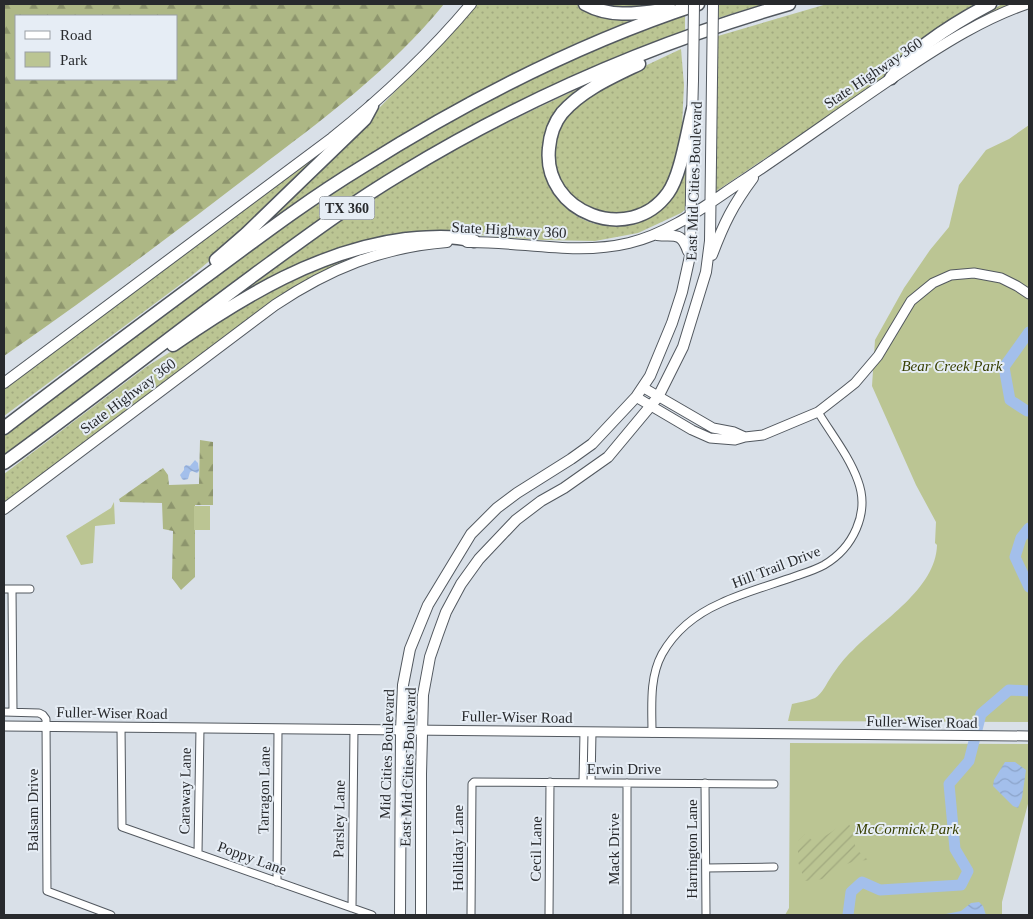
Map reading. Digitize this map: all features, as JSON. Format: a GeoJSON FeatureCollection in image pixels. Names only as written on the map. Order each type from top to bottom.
{"type":"FeatureCollection","features":[{"type":"Feature","properties":{"kind":"highway"},"geometry":{"type":"LineString","coordinates":[[585,4],[609,14],[625,14],[693,5]]}},
{"type":"Feature","properties":{"kind":"highway","name":"TX 360"},"geometry":{"type":"LineString","coordinates":[[4,464],[290,248],[400,174],[476,131],[554,92],[680,39],[789,4]]}},
{"type":"Feature","properties":{"kind":"highway"},"geometry":{"type":"LineString","coordinates":[[891,78],[901,65],[937,38],[990,4]]}},
{"type":"Feature","properties":{"kind":"highway","name":"TX 360"},"geometry":{"type":"LineString","coordinates":[[4,428],[288,217],[332,186],[391,149],[444,118],[516,80],[614,36],[693,5]]}},
{"type":"Feature","properties":{"kind":"highway"},"geometry":{"type":"LineString","coordinates":[[680,39],[582,95],[561,114],[554,128],[549,148],[550,168],[554,182],[572,205],[601,219],[625,219],[647,212],[659,204],[675,180],[692,109]]}},
{"type":"Feature","properties":{"kind":"highway"},"geometry":{"type":"LineString","coordinates":[[64,383],[75,370],[206,269],[246,234],[365,119],[372,106]]}},
{"type":"Feature","properties":{"kind":"highway"},"geometry":{"type":"LineString","coordinates":[[48,431],[61,426],[175,344],[236,304],[288,275],[353,250],[389,242],[417,238],[457,236],[474,242]]}},
{"type":"Feature","properties":{"kind":"main road"},"geometry":{"type":"LineString","coordinates":[[4,382],[332,138],[372,106],[428,52],[471,4]]}},
{"type":"Feature","properties":{"kind":"main road","name":"East Mid Cities Boulevard"},"geometry":{"type":"LineString","coordinates":[[421,915],[423,695],[430,656],[446,612],[479,559],[516,520],[541,501],[564,488],[608,457],[658,397],[683,347],[706,272],[710,242],[713,4]]}},
{"type":"Feature","properties":{"kind":"main road","name":"State Highway 360"},"geometry":{"type":"LineString","coordinates":[[4,509],[275,305],[309,283],[349,264],[391,251],[435,243],[474,242],[590,249],[630,243],[656,235],[759,170],[891,78],[970,28],[1026,4]]}},
{"type":"Feature","properties":{"kind":"main road","name":"East Mid Cities Boulevard"},"geometry":{"type":"LineString","coordinates":[[656,364],[672,323],[690,256],[693,5]]}},
{"type":"Feature","properties":{"kind":"main road"},"geometry":{"type":"LineString","coordinates":[[706,272],[724,223],[733,205],[759,170]]}},
{"type":"Feature","properties":{"kind":"main road"},"geometry":{"type":"LineString","coordinates":[[656,235],[679,236],[684,240],[690,256]]}},
{"type":"Feature","properties":{"kind":"main road","name":"Mid Cities Boulevard"},"geometry":{"type":"LineString","coordinates":[[400,915],[400,730],[404,685],[410,649],[428,605],[471,534],[497,508],[517,493],[592,444],[644,388],[656,364]]}},
{"type":"Feature","properties":{"kind":"street"},"geometry":{"type":"LineString","coordinates":[[636,397],[650,407],[710,438],[735,440],[763,435],[818,412],[845,391],[865,372],[878,356],[911,300],[933,283],[951,275],[974,273],[1001,278],[1029,294]]}},
{"type":"Feature","properties":{"kind":"street"},"geometry":{"type":"LineString","coordinates":[[644,388],[713,428],[734,432],[745,437]]}},
{"type":"Feature","properties":{"kind":"street","name":"Hill Trail Drive"},"geometry":{"type":"LineString","coordinates":[[652,732],[653,681],[656,670],[662,655],[685,625],[722,602],[823,566],[840,552],[857,528],[862,508],[859,483],[851,463],[818,412]]}},
{"type":"Feature","properties":{"kind":"street"},"geometry":{"type":"LineString","coordinates":[[13,712],[8,589],[30,589]]}},
{"type":"Feature","properties":{"kind":"street"},"geometry":{"type":"LineString","coordinates":[[4,712],[39,712],[46,719],[47,726]]}},
{"type":"Feature","properties":{"kind":"street","name":"Fuller-Wiser Road"},"geometry":{"type":"LineString","coordinates":[[4,726],[1029,736]]}},
{"type":"Feature","properties":{"kind":"street","name":"Balsam Drive"},"geometry":{"type":"LineString","coordinates":[[47,726],[47,891],[111,915]]}},
{"type":"Feature","properties":{"kind":"street","name":"Poppy Lane"},"geometry":{"type":"LineString","coordinates":[[121,727],[122,827],[372,915]]}},
{"type":"Feature","properties":{"kind":"street","name":"Caraway Lane"},"geometry":{"type":"LineString","coordinates":[[198,853],[200,728]]}},
{"type":"Feature","properties":{"kind":"street","name":"Tarragon Lane"},"geometry":{"type":"LineString","coordinates":[[277,882],[278,729]]}},
{"type":"Feature","properties":{"kind":"street","name":"Parsley Lane"},"geometry":{"type":"LineString","coordinates":[[352,908],[354,729]]}},
{"type":"Feature","properties":{"kind":"street"},"geometry":{"type":"LineString","coordinates":[[583,782],[588,732]]}},
{"type":"Feature","properties":{"kind":"street"},"geometry":{"type":"LineString","coordinates":[[588,732],[591,782]]}},
{"type":"Feature","properties":{"kind":"street","name":"Erwin Drive"},"geometry":{"type":"LineString","coordinates":[[474,782],[774,784]]}},
{"type":"Feature","properties":{"kind":"street","name":"Holliday Lane"},"geometry":{"type":"LineString","coordinates":[[472,915],[472,784],[474,782]]}},
{"type":"Feature","properties":{"kind":"street","name":"Cecil Lane"},"geometry":{"type":"LineString","coordinates":[[549,915],[550,782]]}},
{"type":"Feature","properties":{"kind":"street","name":"Mack Drive"},"geometry":{"type":"LineString","coordinates":[[627,783],[627,915]]}},
{"type":"Feature","properties":{"kind":"street","name":"Harrington Lane"},"geometry":{"type":"LineString","coordinates":[[705,783],[706,915]]}},
{"type":"Feature","properties":{"kind":"street"},"geometry":{"type":"LineString","coordinates":[[706,868],[774,867]]}},
{"type":"Feature","properties":{"kind":"green space"},"geometry":{"type":"Polygon","coordinates":[[[4,4],[444,4],[401,52],[353,95],[67,312],[4,356],[4,4]]]}},
{"type":"Feature","properties":{"kind":"green space"},"geometry":{"type":"Polygon","coordinates":[[[476,4],[578,4],[591,12],[627,18],[628,23],[577,43],[522,69],[421,123],[316,189],[248,238],[393,94],[476,4]]]}},
{"type":"Feature","properties":{"kind":"green space"},"geometry":{"type":"Polygon","coordinates":[[[591,4],[665,4],[618,12],[591,4]]]}},
{"type":"Feature","properties":{"kind":"green space"},"geometry":{"type":"Polygon","coordinates":[[[719,4],[764,4],[718,18],[719,4]]]}},
{"type":"Feature","properties":{"kind":"green space"},"geometry":{"type":"Polygon","coordinates":[[[827,4],[985,4],[843,106],[715,192],[718,36],[827,4]]]}},
{"type":"Feature","properties":{"kind":"green space"},"geometry":{"type":"Polygon","coordinates":[[[1002,4],[1013,4],[952,33],[1002,4]]]}},
{"type":"Feature","properties":{"kind":"green space"},"geometry":{"type":"Polygon","coordinates":[[[685,15],[685,31],[562,81],[438,146],[4,456],[4,433],[247,253],[379,162],[425,134],[520,84],[618,41],[685,15]]]}},
{"type":"Feature","properties":{"kind":"green space"},"geometry":{"type":"Polygon","coordinates":[[[681,49],[684,85],[679,153],[665,190],[640,211],[611,217],[572,200],[556,176],[553,146],[565,116],[578,104],[615,80],[681,49]]]}},
{"type":"Feature","properties":{"kind":"green space"},"geometry":{"type":"Polygon","coordinates":[[[603,77],[561,109],[547,177],[551,190],[560,202],[578,217],[606,226],[627,226],[637,224],[636,221],[682,169],[688,169],[686,209],[681,213],[638,233],[595,241],[542,240],[464,234],[361,245],[226,304],[395,185],[487,133],[603,77]]]}},
{"type":"Feature","properties":{"kind":"green space","name":"Bear Creek Park"},"geometry":{"type":"Polygon","coordinates":[[[1029,125],[1029,722],[788,721],[792,704],[815,698],[820,694],[847,656],[892,616],[917,590],[927,576],[934,561],[937,545],[935,543],[936,522],[916,485],[872,386],[875,340],[904,288],[930,250],[949,227],[959,185],[986,150],[1009,139],[1029,125]]]}},
{"type":"Feature","properties":{"kind":"green space"},"geometry":{"type":"Polygon","coordinates":[[[334,142],[237,238],[189,278],[4,416],[4,387],[334,142]]]}},
{"type":"Feature","properties":{"kind":"green space"},"geometry":{"type":"Polygon","coordinates":[[[385,246],[346,262],[99,432],[4,503],[4,474],[146,367],[295,275],[385,246]]]}},
{"type":"Feature","properties":{"kind":"green space"},"geometry":{"type":"Polygon","coordinates":[[[200,440],[213,442],[213,505],[195,505],[195,577],[181,590],[172,578],[173,531],[163,529],[162,503],[120,502],[119,499],[163,468],[168,475],[169,485],[199,484],[200,440]]]}},
{"type":"Feature","properties":{"kind":"green space"},"geometry":{"type":"Polygon","coordinates":[[[114,502],[115,524],[95,526],[93,563],[81,565],[66,536],[111,508],[114,502]]]}},
{"type":"Feature","properties":{"kind":"green space"},"geometry":{"type":"Polygon","coordinates":[[[194,506],[210,506],[210,530],[194,530],[194,506]]]}},
{"type":"Feature","properties":{"kind":"green space","name":"McCormick Park"},"geometry":{"type":"Polygon","coordinates":[[[790,743],[1029,744],[1029,800],[1002,902],[1002,915],[785,915],[789,908],[790,743]]]}},
{"type":"Feature","properties":{"kind":"green space"},"geometry":{"type":"Polygon","coordinates":[[[846,819],[851,828],[856,849],[868,860],[855,861],[844,865],[824,879],[805,881],[798,862],[798,841],[805,834],[813,841],[822,838],[846,819]]]}},
{"type":"Feature","properties":{"kind":"water"},"geometry":{"type":"Polygon","coordinates":[[[195,460],[198,463],[199,471],[197,473],[192,471],[188,479],[182,479],[180,475],[184,467],[186,465],[190,466],[195,460]]]}},
{"type":"Feature","properties":{"kind":"water"},"geometry":{"type":"Polygon","coordinates":[[[1005,762],[1015,762],[1026,770],[1022,798],[1018,808],[1013,806],[993,786],[994,780],[1005,762]]]}},
{"type":"Feature","properties":{"kind":"water"},"geometry":{"type":"Polygon","coordinates":[[[979,902],[983,906],[986,915],[941,915],[961,911],[971,903],[979,902]]]}},
{"type":"Feature","properties":{"kind":"waterway"},"geometry":{"type":"LineString","coordinates":[[1029,332],[1004,367],[1010,400],[1029,411]]}},
{"type":"Feature","properties":{"kind":"waterway"},"geometry":{"type":"LineString","coordinates":[[1029,528],[1021,538],[1015,557],[1029,587]]}},
{"type":"Feature","properties":{"kind":"waterway"},"geometry":{"type":"LineString","coordinates":[[848,915],[851,892],[862,882],[880,890],[961,885],[968,871],[955,849],[949,784],[969,761],[981,714],[1009,690],[1029,691]]}}]}
